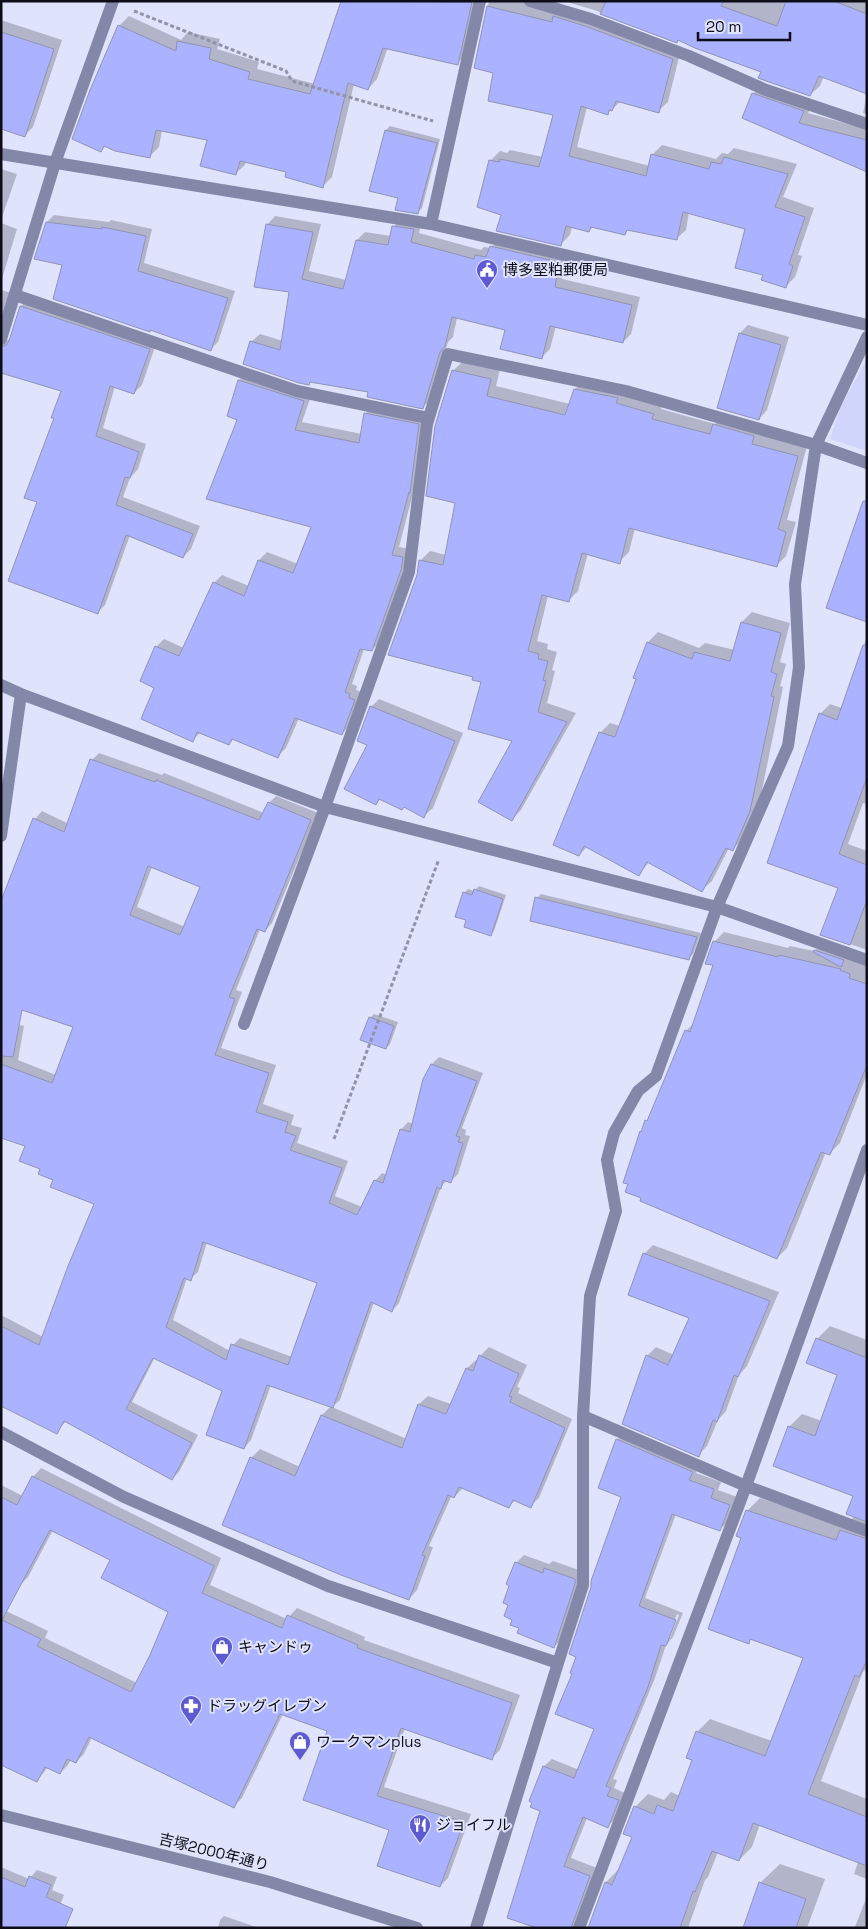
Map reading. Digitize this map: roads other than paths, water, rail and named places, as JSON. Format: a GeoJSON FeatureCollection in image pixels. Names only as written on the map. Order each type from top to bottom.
{"type":"FeatureCollection","features":[{"type":"Feature","properties":{"kind":"street"},"geometry":{"type":"LineString","coordinates":[[431,224],[480,1]]}},
{"type":"Feature","properties":{"kind":"street"},"geometry":{"type":"LineString","coordinates":[[530,1],[591,19],[688,56],[766,90],[867,124]]}},
{"type":"Feature","properties":{"kind":"street"},"geometry":{"type":"LineString","coordinates":[[1,338],[55,163],[112,2]]}},
{"type":"Feature","properties":{"kind":"street"},"geometry":{"type":"LineString","coordinates":[[1,154],[431,224],[867,326]]}},
{"type":"Feature","properties":{"kind":"street"},"geometry":{"type":"LineString","coordinates":[[15,295],[298,391],[428,418]]}},
{"type":"Feature","properties":{"kind":"street"},"geometry":{"type":"LineString","coordinates":[[476,1928],[583,1585],[583,1416],[590,1296],[616,1211],[607,1160],[614,1133],[638,1091],[656,1076],[717,907],[788,746],[799,667],[796,584],[816,445],[867,337]]}},
{"type":"Feature","properties":{"kind":"street"},"geometry":{"type":"LineString","coordinates":[[244,1024],[325,807],[409,572],[428,418],[448,354],[626,391],[816,445],[867,463]]}},
{"type":"Feature","properties":{"kind":"street"},"geometry":{"type":"LineString","coordinates":[[1,685],[325,807],[717,907],[867,960]]}},
{"type":"Feature","properties":{"kind":"street"},"geometry":{"type":"LineString","coordinates":[[1,836],[21,694]]}},
{"type":"Feature","properties":{"kind":"street"},"geometry":{"type":"LineString","coordinates":[[579,1928],[746,1486],[867,1150]]}},
{"type":"Feature","properties":{"kind":"street"},"geometry":{"type":"LineString","coordinates":[[583,1416],[746,1486],[867,1531]]}},
{"type":"Feature","properties":{"kind":"street"},"geometry":{"type":"LineString","coordinates":[[1,1432],[124,1496],[328,1586],[558,1663]]}},
{"type":"Feature","properties":{"kind":"street","name":"吉塚2000年通り"},"geometry":{"type":"LineString","coordinates":[[1,1815],[270,1882],[417,1928]]}},
{"type":"Feature","properties":{"kind":"place","name":"博多堅粕郵便局"},"geometry":{"type":"Point","coordinates":[487,289]}},
{"type":"Feature","properties":{"kind":"place","name":"キャンドゥ"},"geometry":{"type":"Point","coordinates":[222,1666]}},
{"type":"Feature","properties":{"kind":"place","name":"ドラッグイレブン"},"geometry":{"type":"Point","coordinates":[191,1725]}},
{"type":"Feature","properties":{"kind":"place","name":"ワークマンplus"},"geometry":{"type":"Point","coordinates":[300,1761]}},
{"type":"Feature","properties":{"kind":"place","name":"ジョイフル"},"geometry":{"type":"Point","coordinates":[420,1844]}}]}
